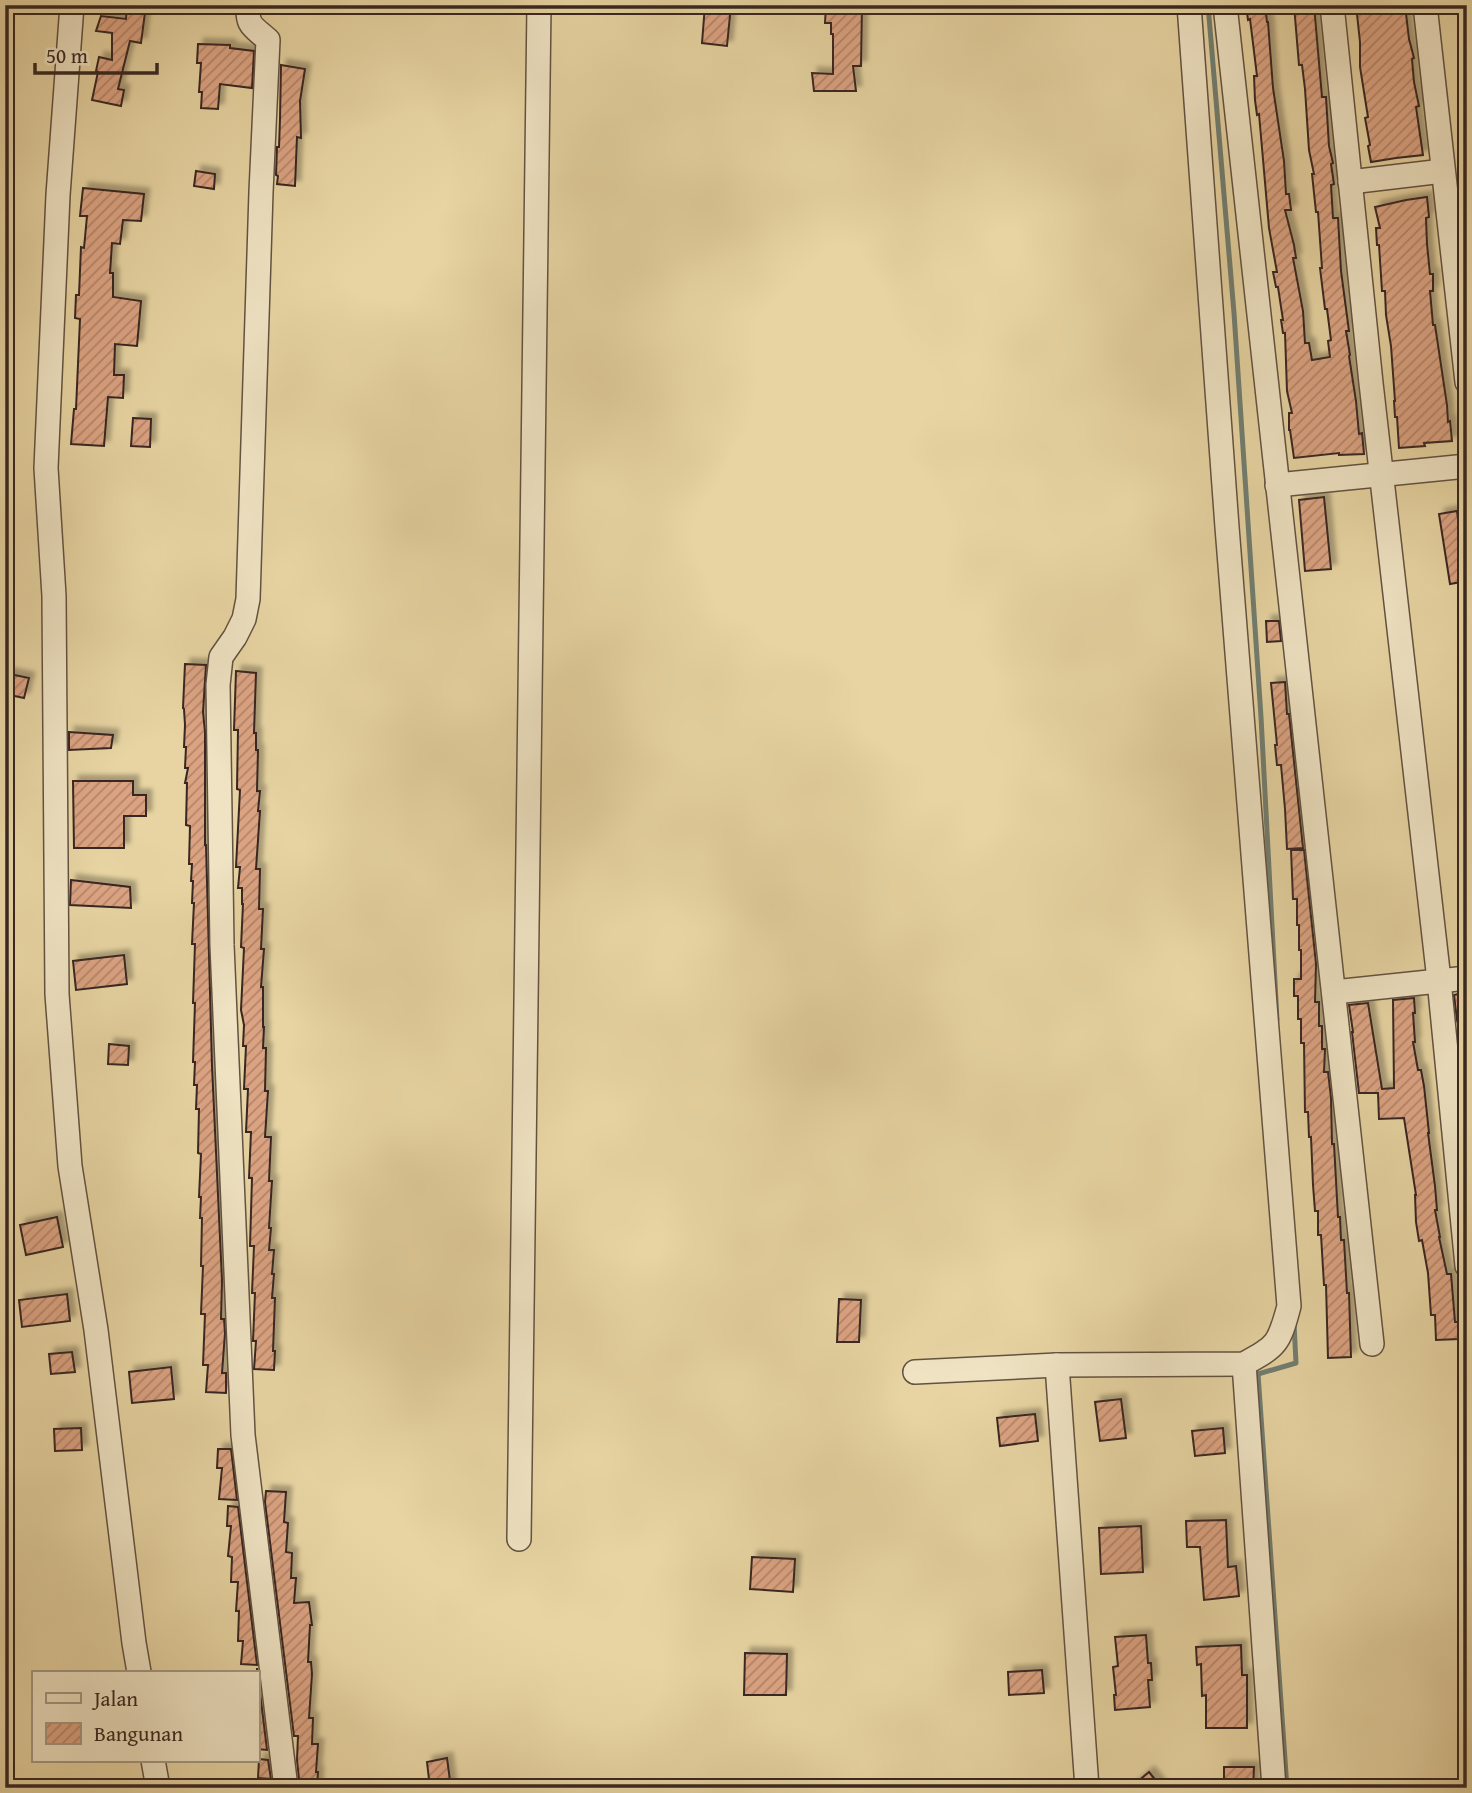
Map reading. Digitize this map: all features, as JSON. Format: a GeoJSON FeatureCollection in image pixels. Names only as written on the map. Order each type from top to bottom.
{"type":"FeatureCollection","features":[{"type":"Feature","properties":{"kind":"street"},"geometry":{"type":"LineString","coordinates":[[72,5],[58,195],[46,468],[54,596],[57,994],[70,1166],[96,1330],[139,1671]]}},
{"type":"Feature","properties":{"kind":"street"},"geometry":{"type":"LineString","coordinates":[[248,5],[247,19],[268,40],[248,599],[244,619],[221,657],[218,685],[222,945],[243,1434],[286,1788]]}},
{"type":"Feature","properties":{"kind":"street"},"geometry":{"type":"LineString","coordinates":[[519,1539],[539,5]]}},
{"type":"Feature","properties":{"kind":"street"},"geometry":{"type":"LineString","coordinates":[[915,1371],[1057,1365],[1244,1364],[1269,1350],[1278,1339],[1289,1306],[1227,527],[1189,5]]}},
{"type":"Feature","properties":{"kind":"street"},"geometry":{"type":"LineString","coordinates":[[1225,5],[1372,1344]]}},
{"type":"Feature","properties":{"kind":"street"},"geometry":{"type":"LineString","coordinates":[[1332,5],[1439,980],[1467,1266]]}},
{"type":"Feature","properties":{"kind":"street"},"geometry":{"type":"LineString","coordinates":[[1424,5],[1467,382]]}},
{"type":"Feature","properties":{"kind":"street"},"geometry":{"type":"LineString","coordinates":[[1350,182],[1443,171]]}},
{"type":"Feature","properties":{"kind":"street"},"geometry":{"type":"LineString","coordinates":[[1277,485],[1467,466]]}},
{"type":"Feature","properties":{"kind":"street"},"geometry":{"type":"LineString","coordinates":[[1334,992],[1467,978]]}},
{"type":"Feature","properties":{"kind":"street"},"geometry":{"type":"LineString","coordinates":[[1244,1364],[1274,1788]]}},
{"type":"Feature","properties":{"kind":"street"},"geometry":{"type":"LineString","coordinates":[[1057,1365],[1087,1788]]}},
{"type":"Feature","properties":{"kind":"street"},"geometry":{"type":"LineString","coordinates":[[153,1762],[158,1788]]}},
{"type":"Feature","properties":{"kind":"building"},"geometry":{"type":"Polygon","coordinates":[[[127,5],[146,5],[141,43],[130,41],[118,89],[124,90],[121,106],[92,100],[99,57],[112,60],[112,33],[96,31],[101,16],[126,19],[127,5]]]}},
{"type":"Feature","properties":{"kind":"building"},"geometry":{"type":"Polygon","coordinates":[[[705,5],[731,5],[727,46],[702,43],[705,5]]]}},
{"type":"Feature","properties":{"kind":"building"},"geometry":{"type":"Polygon","coordinates":[[[826,5],[862,5],[861,66],[853,66],[856,91],[814,91],[812,73],[833,74],[833,34],[831,23],[825,23],[826,5]]]}},
{"type":"Feature","properties":{"kind":"building"},"geometry":{"type":"Polygon","coordinates":[[[1246,5],[1265,5],[1286,194],[1289,194],[1291,210],[1285,210],[1296,258],[1293,258],[1303,311],[1305,343],[1309,343],[1312,360],[1330,357],[1328,341],[1331,340],[1320,268],[1318,212],[1294,5],[1314,5],[1322,97],[1326,97],[1329,146],[1333,163],[1333,218],[1338,218],[1341,271],[1349,331],[1346,331],[1364,454],[1339,453],[1294,458],[1289,430],[1289,413],[1292,413],[1287,391],[1285,333],[1273,272],[1277,272],[1269,228],[1259,114],[1257,115],[1255,100],[1254,76],[1257,76],[1246,5]]]}},
{"type":"Feature","properties":{"kind":"building"},"geometry":{"type":"Polygon","coordinates":[[[1356,5],[1405,5],[1414,58],[1414,82],[1419,106],[1416,107],[1423,155],[1371,162],[1356,5]]]}},
{"type":"Feature","properties":{"kind":"building"},"geometry":{"type":"Polygon","coordinates":[[[198,44],[230,45],[230,48],[254,51],[252,88],[220,84],[218,109],[201,108],[201,63],[197,63],[198,44]]]}},
{"type":"Feature","properties":{"kind":"building"},"geometry":{"type":"Polygon","coordinates":[[[281,65],[305,69],[300,101],[301,138],[297,137],[295,186],[277,184],[281,65]]]}},
{"type":"Feature","properties":{"kind":"building"},"geometry":{"type":"Polygon","coordinates":[[[196,171],[215,174],[214,189],[194,186],[196,171]]]}},
{"type":"Feature","properties":{"kind":"building"},"geometry":{"type":"Polygon","coordinates":[[[83,188],[144,194],[141,221],[123,220],[120,244],[112,243],[110,273],[113,273],[113,297],[141,301],[137,346],[115,344],[114,375],[124,375],[123,398],[108,397],[104,446],[71,444],[76,409],[80,319],[75,318],[76,295],[79,295],[81,247],[84,248],[87,216],[80,216],[83,188]]]}},
{"type":"Feature","properties":{"kind":"building"},"geometry":{"type":"Polygon","coordinates":[[[1427,197],[1427,244],[1430,274],[1433,274],[1433,291],[1430,291],[1433,325],[1452,441],[1399,448],[1391,346],[1377,245],[1376,228],[1380,228],[1375,207],[1427,197]]]}},
{"type":"Feature","properties":{"kind":"building"},"geometry":{"type":"Polygon","coordinates":[[[133,418],[151,419],[150,447],[131,446],[133,418]]]}},
{"type":"Feature","properties":{"kind":"building"},"geometry":{"type":"Polygon","coordinates":[[[1324,497],[1331,569],[1305,571],[1299,500],[1324,497]]]}},
{"type":"Feature","properties":{"kind":"building"},"geometry":{"type":"Polygon","coordinates":[[[1457,511],[1467,581],[1450,584],[1439,514],[1457,511]]]}},
{"type":"Feature","properties":{"kind":"building"},"geometry":{"type":"Polygon","coordinates":[[[1266,621],[1279,621],[1281,641],[1267,642],[1266,621]]]}},
{"type":"Feature","properties":{"kind":"building"},"geometry":{"type":"Polygon","coordinates":[[[185,664],[206,665],[203,712],[205,845],[222,1281],[221,1319],[224,1319],[225,1333],[222,1373],[226,1373],[226,1393],[206,1392],[208,1365],[203,1365],[205,1314],[201,1314],[201,1154],[198,1153],[199,1109],[196,1109],[197,1085],[194,1085],[193,1062],[195,944],[192,944],[194,903],[192,864],[189,864],[190,826],[186,825],[185,783],[188,768],[185,768],[184,747],[185,664]]]}},
{"type":"Feature","properties":{"kind":"building"},"geometry":{"type":"Polygon","coordinates":[[[236,671],[256,673],[254,733],[258,750],[257,791],[260,791],[260,811],[256,869],[260,869],[259,909],[263,909],[261,987],[263,1048],[266,1048],[265,1091],[268,1091],[265,1137],[271,1137],[269,1250],[274,1250],[274,1370],[254,1369],[254,1246],[250,1246],[252,1178],[249,1178],[251,1132],[246,1132],[248,1089],[244,1089],[246,1046],[243,1046],[244,1025],[241,1010],[243,904],[242,888],[238,888],[240,867],[236,867],[240,790],[237,789],[238,730],[234,730],[236,671]]]}},
{"type":"Feature","properties":{"kind":"building"},"geometry":{"type":"Polygon","coordinates":[[[5,673],[29,678],[24,698],[5,694],[5,673]]]}},
{"type":"Feature","properties":{"kind":"building"},"geometry":{"type":"Polygon","coordinates":[[[1285,682],[1303,848],[1287,849],[1271,683],[1285,682]]]}},
{"type":"Feature","properties":{"kind":"building"},"geometry":{"type":"Polygon","coordinates":[[[69,732],[113,735],[111,748],[69,750],[69,732]]]}},
{"type":"Feature","properties":{"kind":"building"},"geometry":{"type":"Polygon","coordinates":[[[73,781],[133,781],[133,795],[146,795],[146,816],[124,816],[124,848],[74,848],[73,781]]]}},
{"type":"Feature","properties":{"kind":"building"},"geometry":{"type":"Polygon","coordinates":[[[1291,850],[1304,850],[1316,964],[1315,1002],[1319,1002],[1319,1026],[1322,1026],[1322,1049],[1325,1049],[1324,1072],[1328,1072],[1331,1098],[1338,1217],[1341,1240],[1344,1240],[1349,1293],[1351,1357],[1328,1358],[1326,1285],[1321,1235],[1318,1235],[1318,1211],[1315,1211],[1308,1112],[1305,1112],[1304,1043],[1301,1043],[1298,996],[1294,996],[1294,979],[1301,979],[1301,950],[1297,899],[1293,899],[1291,850]]]}},
{"type":"Feature","properties":{"kind":"building"},"geometry":{"type":"Polygon","coordinates":[[[71,880],[130,887],[131,908],[70,905],[71,880]]]}},
{"type":"Feature","properties":{"kind":"building"},"geometry":{"type":"Polygon","coordinates":[[[124,955],[127,984],[76,990],[73,961],[124,955]]]}},
{"type":"Feature","properties":{"kind":"building"},"geometry":{"type":"Polygon","coordinates":[[[1467,992],[1467,1039],[1462,1040],[1454,995],[1467,992]]]}},
{"type":"Feature","properties":{"kind":"building"},"geometry":{"type":"Polygon","coordinates":[[[1414,998],[1413,1042],[1424,1086],[1435,1186],[1435,1210],[1447,1274],[1451,1274],[1459,1339],[1436,1340],[1428,1273],[1416,1222],[1416,1195],[1404,1118],[1379,1119],[1378,1093],[1359,1093],[1349,1005],[1368,1003],[1382,1089],[1394,1088],[1393,1000],[1414,998]]]}},
{"type":"Feature","properties":{"kind":"building"},"geometry":{"type":"Polygon","coordinates":[[[109,1044],[129,1046],[128,1065],[108,1064],[109,1044]]]}},
{"type":"Feature","properties":{"kind":"building"},"geometry":{"type":"Polygon","coordinates":[[[57,1217],[63,1247],[26,1255],[20,1225],[57,1217]]]}},
{"type":"Feature","properties":{"kind":"building"},"geometry":{"type":"Polygon","coordinates":[[[67,1294],[70,1321],[22,1327],[19,1300],[67,1294]]]}},
{"type":"Feature","properties":{"kind":"building"},"geometry":{"type":"Polygon","coordinates":[[[839,1299],[861,1300],[859,1342],[837,1342],[839,1299]]]}},
{"type":"Feature","properties":{"kind":"building"},"geometry":{"type":"Polygon","coordinates":[[[72,1352],[75,1372],[51,1374],[49,1354],[72,1352]]]}},
{"type":"Feature","properties":{"kind":"building"},"geometry":{"type":"Polygon","coordinates":[[[171,1367],[174,1399],[132,1403],[129,1372],[171,1367]]]}},
{"type":"Feature","properties":{"kind":"building"},"geometry":{"type":"Polygon","coordinates":[[[1121,1399],[1126,1438],[1100,1441],[1095,1402],[1121,1399]]]}},
{"type":"Feature","properties":{"kind":"building"},"geometry":{"type":"Polygon","coordinates":[[[1035,1414],[1038,1441],[1000,1446],[997,1418],[1035,1414]]]}},
{"type":"Feature","properties":{"kind":"building"},"geometry":{"type":"Polygon","coordinates":[[[81,1428],[82,1450],[55,1451],[54,1429],[81,1428]]]}},
{"type":"Feature","properties":{"kind":"building"},"geometry":{"type":"Polygon","coordinates":[[[1223,1428],[1225,1453],[1195,1456],[1192,1431],[1223,1428]]]}},
{"type":"Feature","properties":{"kind":"building"},"geometry":{"type":"Polygon","coordinates":[[[218,1449],[231,1449],[237,1500],[219,1499],[222,1468],[217,1468],[218,1449]]]}},
{"type":"Feature","properties":{"kind":"building"},"geometry":{"type":"Polygon","coordinates":[[[266,1491],[286,1492],[286,1552],[292,1553],[291,1578],[296,1578],[294,1603],[309,1602],[312,1625],[308,1662],[311,1662],[312,1674],[309,1718],[313,1718],[312,1744],[318,1744],[317,1788],[300,1788],[298,1736],[294,1736],[265,1502],[266,1491]]]}},
{"type":"Feature","properties":{"kind":"building"},"geometry":{"type":"Polygon","coordinates":[[[228,1506],[238,1507],[257,1665],[241,1664],[243,1641],[238,1641],[239,1611],[236,1611],[238,1582],[231,1582],[232,1557],[228,1556],[231,1526],[227,1526],[228,1506]]]}},
{"type":"Feature","properties":{"kind":"building"},"geometry":{"type":"Polygon","coordinates":[[[1226,1520],[1228,1567],[1236,1566],[1239,1596],[1204,1600],[1200,1547],[1187,1547],[1186,1521],[1226,1520]]]}},
{"type":"Feature","properties":{"kind":"building"},"geometry":{"type":"Polygon","coordinates":[[[1141,1526],[1143,1572],[1101,1574],[1099,1528],[1141,1526]]]}},
{"type":"Feature","properties":{"kind":"building"},"geometry":{"type":"Polygon","coordinates":[[[752,1557],[795,1559],[793,1592],[750,1589],[752,1557]]]}},
{"type":"Feature","properties":{"kind":"building"},"geometry":{"type":"Polygon","coordinates":[[[1146,1635],[1152,1680],[1148,1680],[1150,1707],[1115,1710],[1113,1667],[1118,1666],[1115,1637],[1146,1635]]]}},
{"type":"Feature","properties":{"kind":"building"},"geometry":{"type":"Polygon","coordinates":[[[1241,1645],[1242,1675],[1247,1675],[1247,1728],[1206,1728],[1206,1695],[1202,1696],[1201,1664],[1197,1665],[1196,1647],[1241,1645]]]}},
{"type":"Feature","properties":{"kind":"building"},"geometry":{"type":"Polygon","coordinates":[[[745,1653],[787,1654],[786,1695],[744,1695],[745,1653]]]}},
{"type":"Feature","properties":{"kind":"building"},"geometry":{"type":"Polygon","coordinates":[[[1042,1670],[1044,1693],[1009,1695],[1008,1672],[1042,1670]]]}},
{"type":"Feature","properties":{"kind":"building"},"geometry":{"type":"Polygon","coordinates":[[[259,1684],[267,1750],[259,1749],[259,1684]]]}},
{"type":"Feature","properties":{"kind":"building"},"geometry":{"type":"Polygon","coordinates":[[[447,1758],[451,1788],[430,1788],[427,1762],[447,1758]]]}},
{"type":"Feature","properties":{"kind":"building"},"geometry":{"type":"Polygon","coordinates":[[[259,1759],[268,1760],[271,1779],[258,1778],[259,1759]]]}},
{"type":"Feature","properties":{"kind":"building"},"geometry":{"type":"Polygon","coordinates":[[[1224,1767],[1254,1767],[1253,1788],[1224,1788],[1224,1767]]]}},
{"type":"Feature","properties":{"kind":"building"},"geometry":{"type":"Polygon","coordinates":[[[1149,1772],[1162,1788],[1130,1788],[1149,1772]]]}},
{"type":"Feature","properties":{"kind":"waterway"},"geometry":{"type":"LineString","coordinates":[[1208,5],[1234,313],[1261,717],[1277,1020]]}},
{"type":"Feature","properties":{"kind":"waterway"},"geometry":{"type":"LineString","coordinates":[[1287,1788],[1258,1374],[1296,1363],[1294,1323]]}}]}
